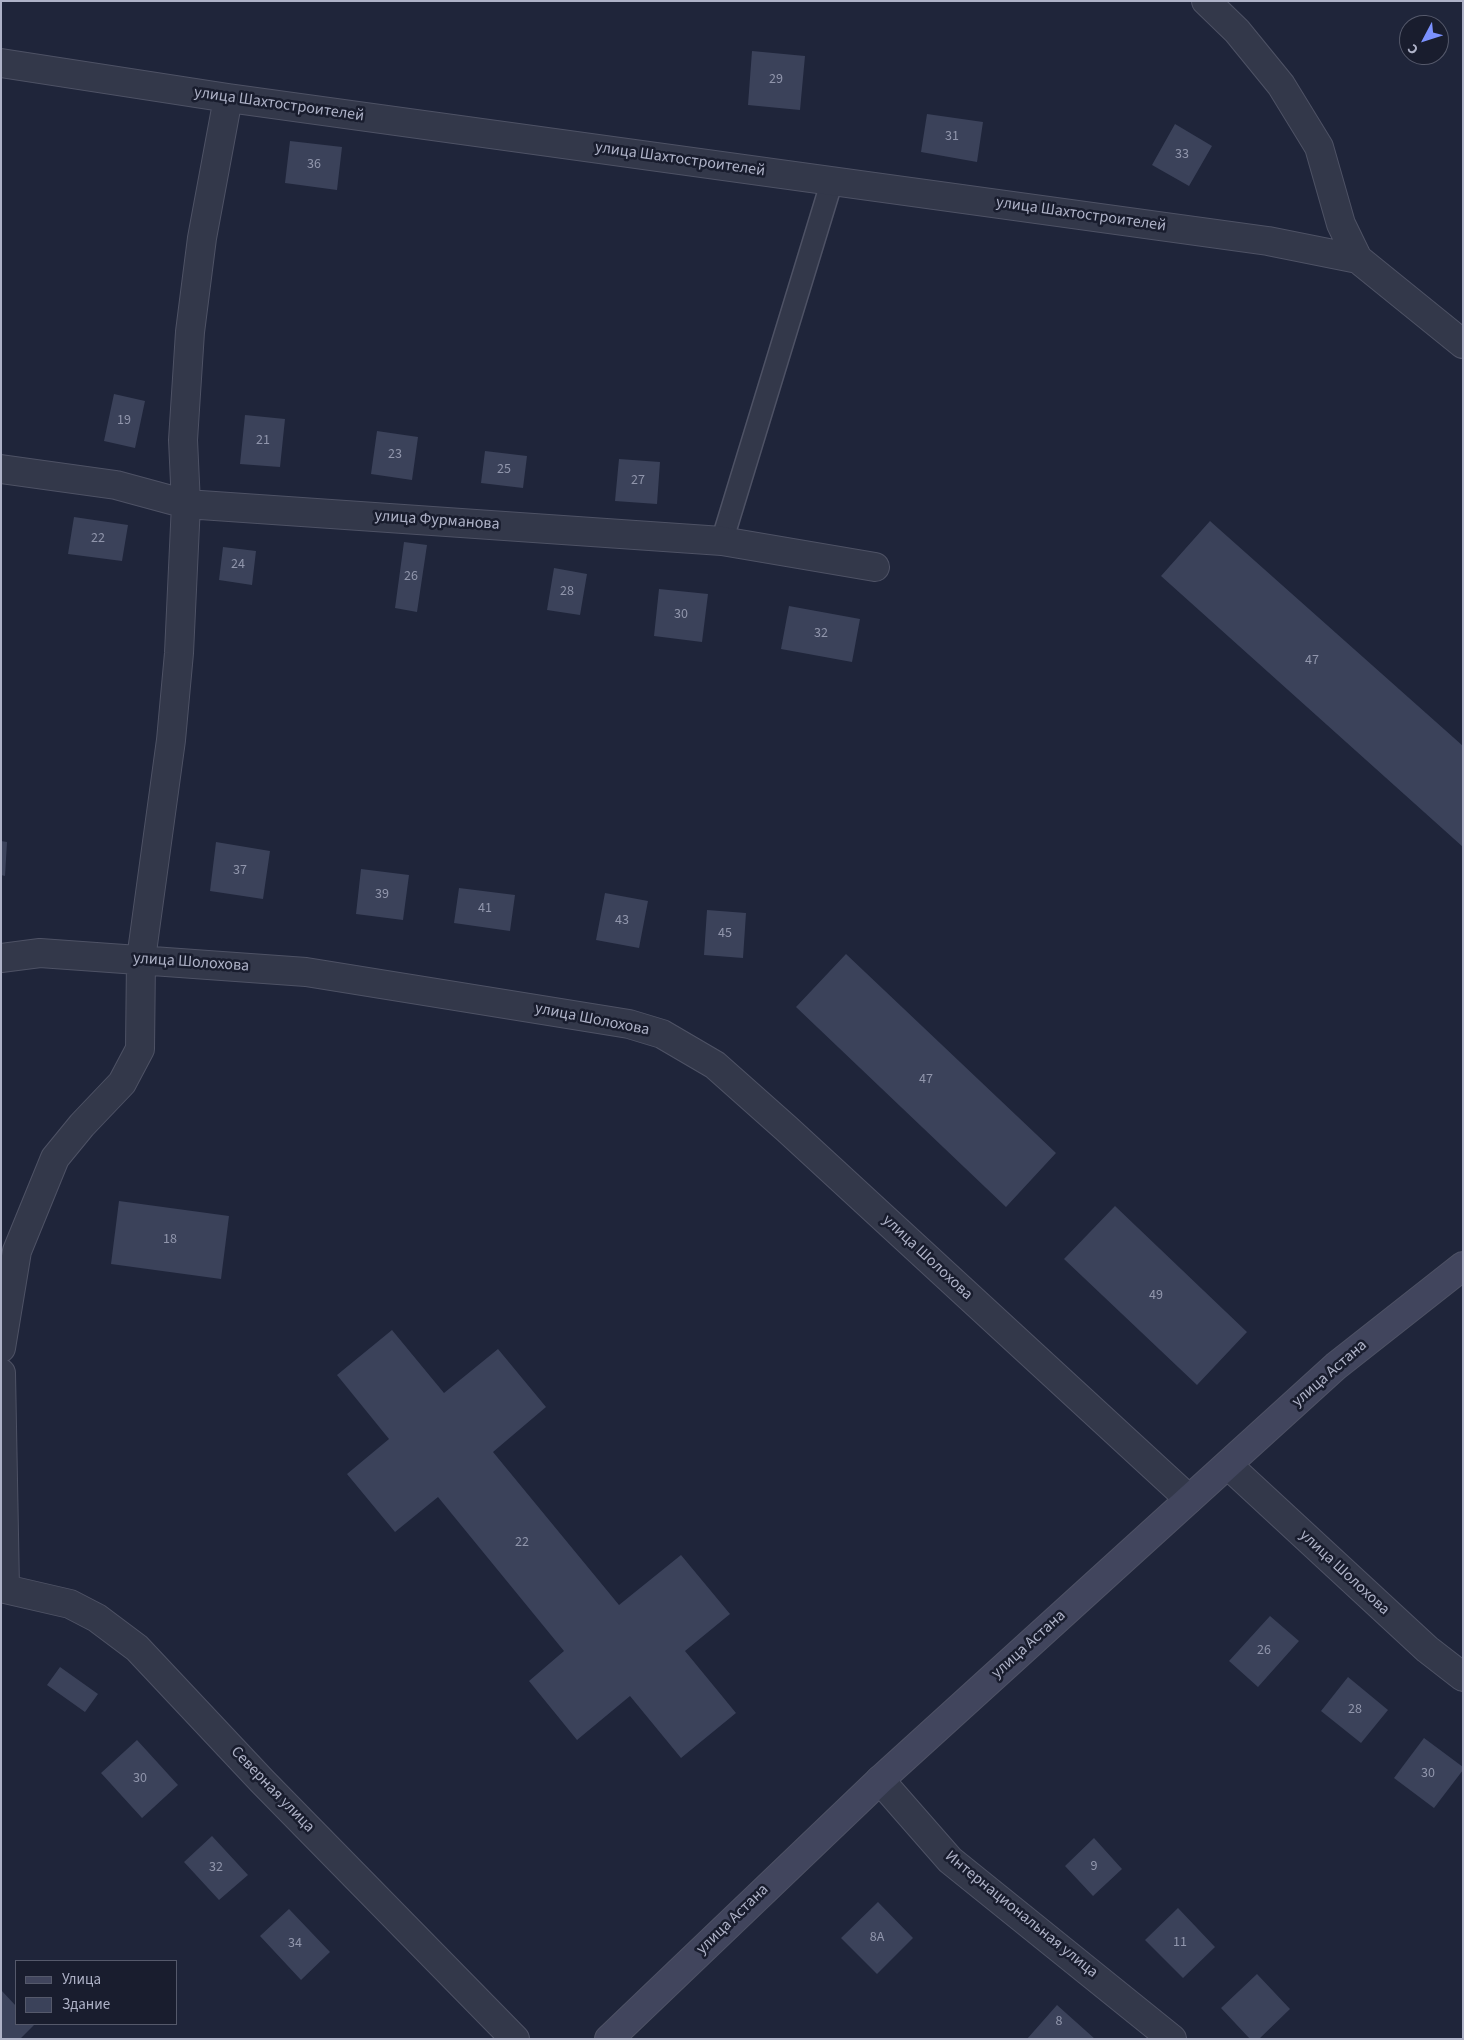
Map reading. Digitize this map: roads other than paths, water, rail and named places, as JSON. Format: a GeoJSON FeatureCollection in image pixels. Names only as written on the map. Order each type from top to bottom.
{"type":"FeatureCollection","features":[{"type":"Feature","properties":{"kind":"street"},"geometry":{"type":"LineString","coordinates":[[1206,1],[1236,30],[1281,85],[1319,147],[1341,224],[1358,259],[1463,344]]}},
{"type":"Feature","properties":{"kind":"street","name":"улица Шахтостроителей"},"geometry":{"type":"LineString","coordinates":[[1,63],[228,98],[1268,241],[1358,259]]}},
{"type":"Feature","properties":{"kind":"street"},"geometry":{"type":"LineString","coordinates":[[1,1348],[17,1251],[55,1158],[122,1083],[140,1049],[141,959],[171,740],[179,653],[186,504],[183,440],[190,332],[202,238],[228,98]]}},
{"type":"Feature","properties":{"kind":"street","name":"улица Фурманова"},"geometry":{"type":"LineString","coordinates":[[1,469],[116,485],[186,504],[722,541],[875,567]]}},
{"type":"Feature","properties":{"kind":"street","name":"улица Шолохова"},"geometry":{"type":"LineString","coordinates":[[1,958],[40,953],[306,972],[629,1024],[662,1034],[714,1066],[786,1128],[1189,1499]]}},
{"type":"Feature","properties":{"kind":"street","name":"улица Астана"},"geometry":{"type":"LineString","coordinates":[[608,2039],[880,1780],[1336,1366],[1463,1266]]}},
{"type":"Feature","properties":{"kind":"street"},"geometry":{"type":"LineString","coordinates":[[1,1373],[3,1588]]}},
{"type":"Feature","properties":{"kind":"street","name":"улица Шолохова"},"geometry":{"type":"LineString","coordinates":[[1228,1465],[1427,1649],[1463,1677]]}},
{"type":"Feature","properties":{"kind":"street","name":"Северная улица"},"geometry":{"type":"LineString","coordinates":[[3,1588],[70,1604],[98,1618],[138,1648],[262,1781],[515,2039]]}},
{"type":"Feature","properties":{"kind":"street","name":"Интернациональная улица"},"geometry":{"type":"LineString","coordinates":[[880,1780],[950,1860],[1172,2039]]}},
{"type":"Feature","properties":{"kind":"lane"},"geometry":{"type":"LineString","coordinates":[[722,541],[832,181]]}}]}
